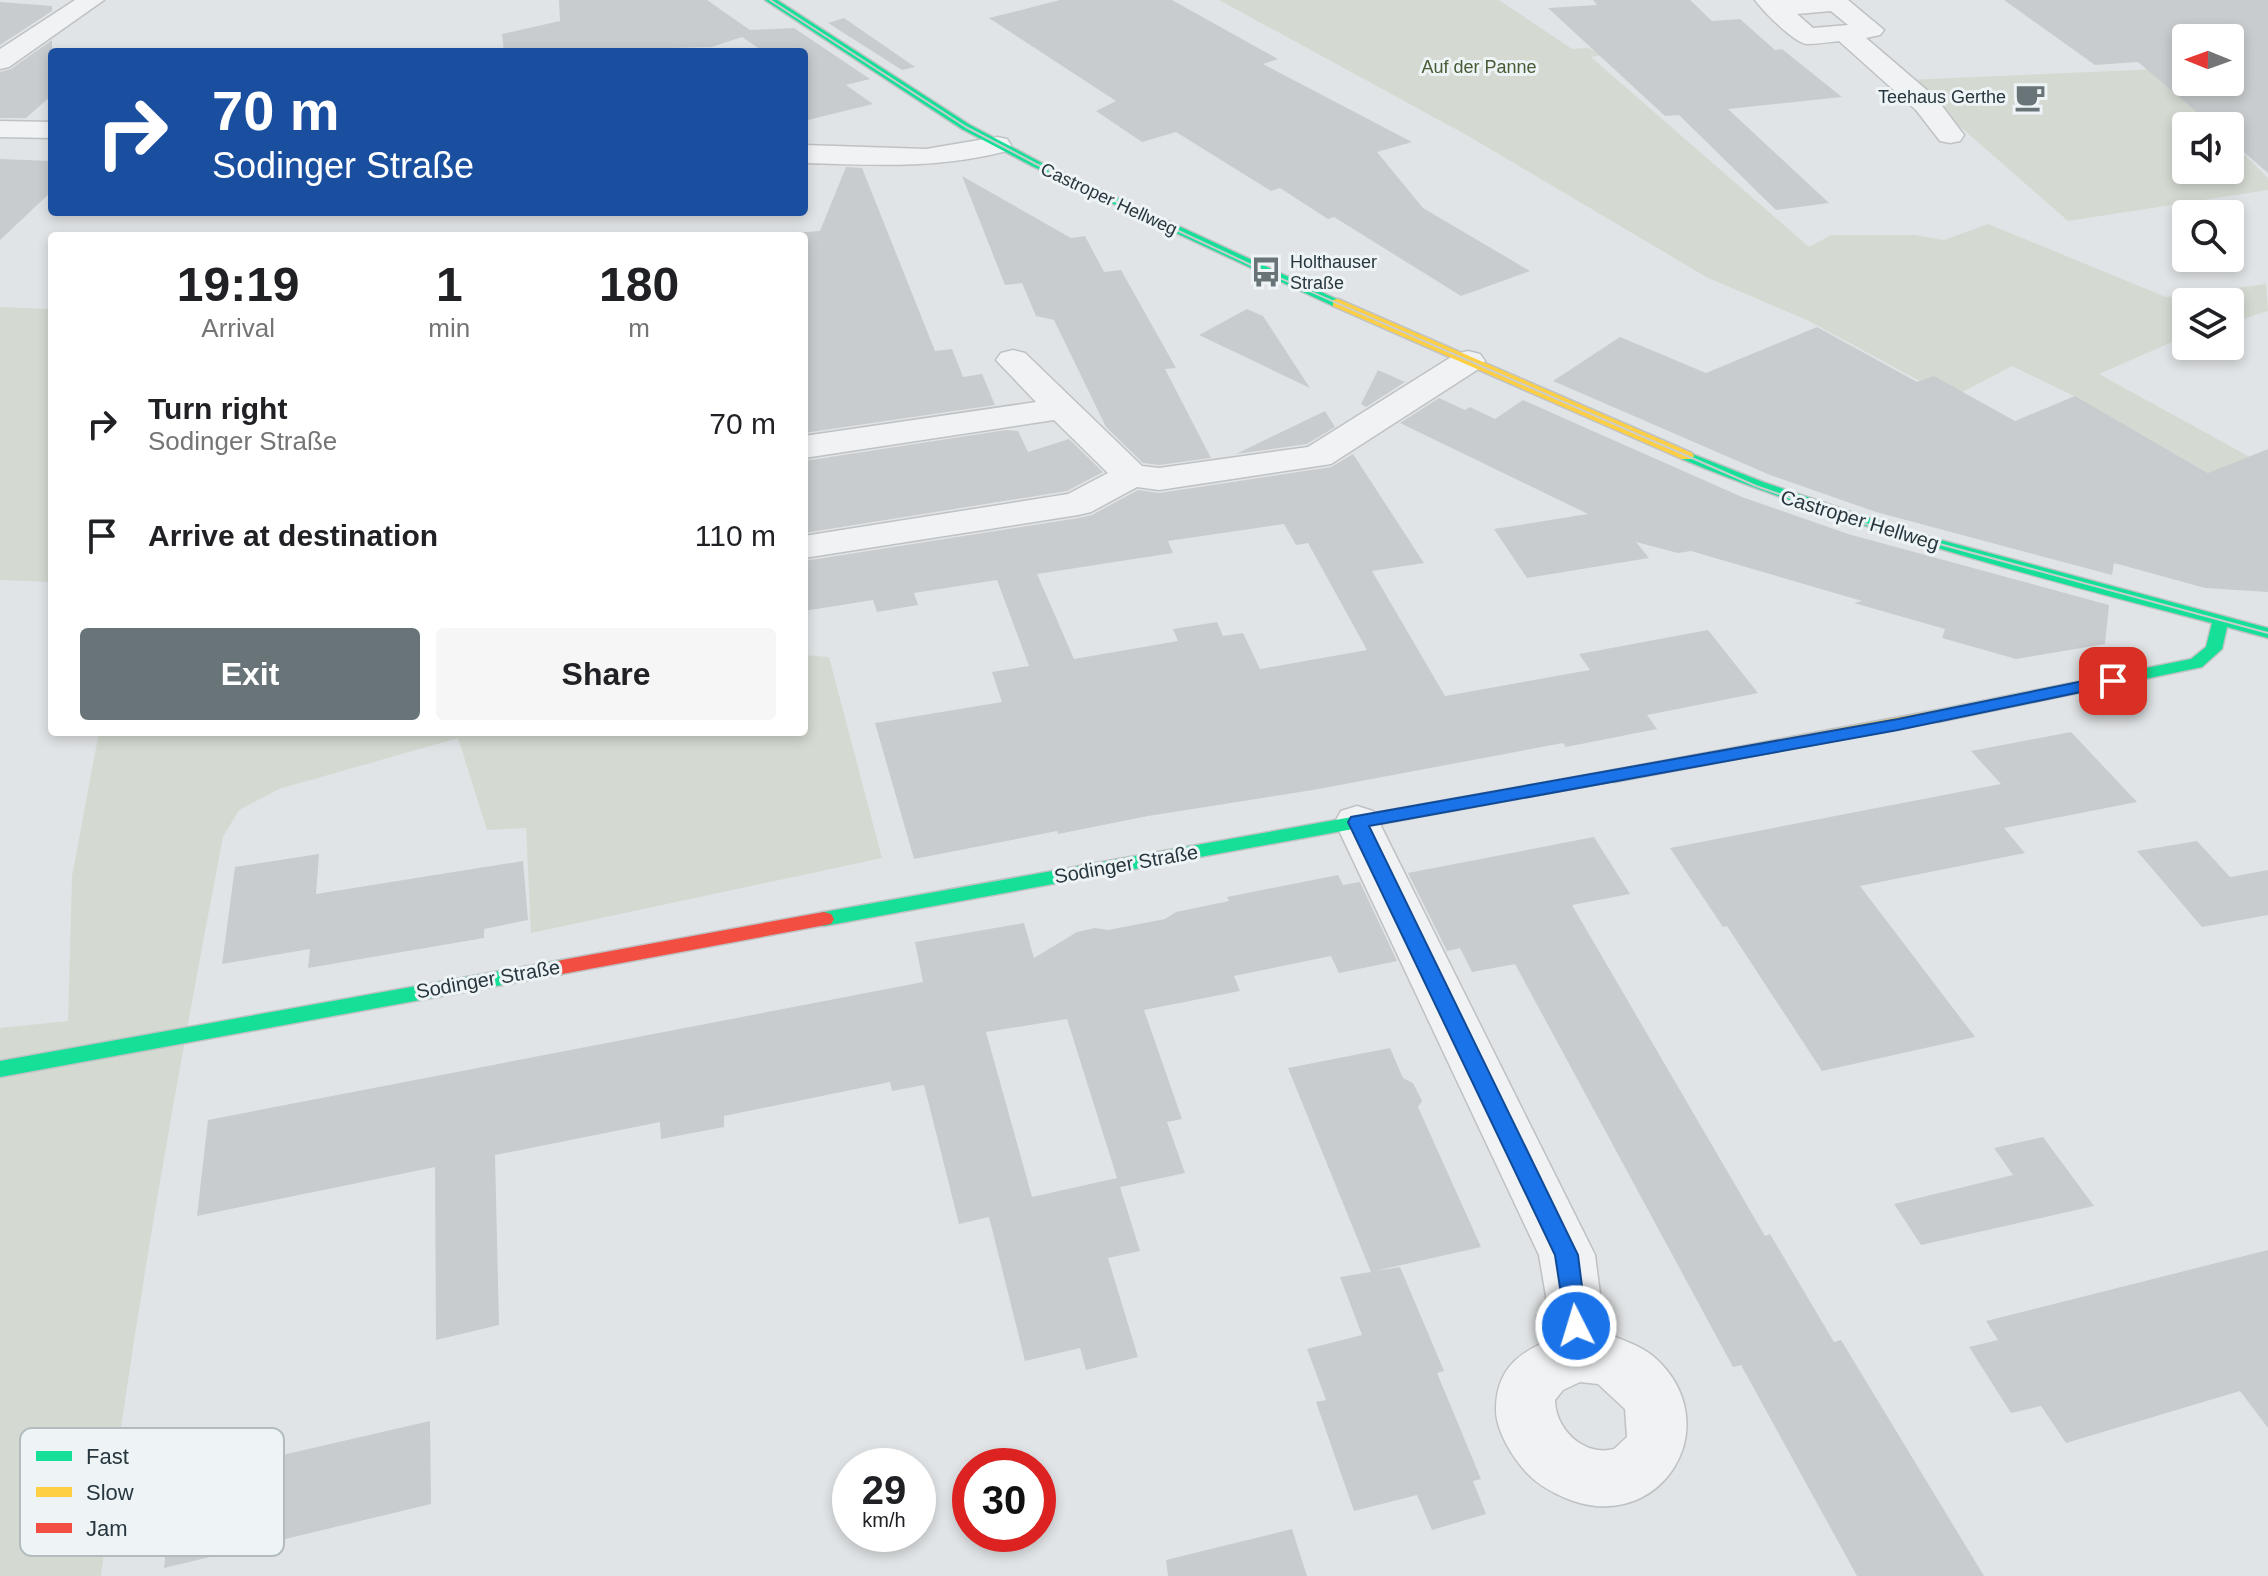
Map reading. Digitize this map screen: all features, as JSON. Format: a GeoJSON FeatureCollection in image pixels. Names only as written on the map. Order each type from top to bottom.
{"type":"FeatureCollection","features":[{"type":"Feature","properties":{"kind":"main road","name":"Castroper Hellweg"},"geometry":{"type":"LineString","coordinates":[[770,0],[997,145],[1131,211],[1794,501],[2028,570],[2268,633]]}},
{"type":"Feature","properties":{"kind":"main road","name":"Sodinger Straße"},"geometry":{"type":"LineString","coordinates":[[0,1069],[1898,724],[2195,665],[2210,656],[2218,644],[2221,620]]}},
{"type":"Feature","properties":{"kind":"street"},"geometry":{"type":"LineString","coordinates":[[0,61],[92,0]]}},
{"type":"Feature","properties":{"kind":"street"},"geometry":{"type":"LineString","coordinates":[[1770,4],[1807,36],[1844,32],[1926,104],[1950,135]]}},
{"type":"Feature","properties":{"kind":"street"},"geometry":{"type":"LineString","coordinates":[[0,129],[48,130]]}},
{"type":"Feature","properties":{"kind":"street"},"geometry":{"type":"LineString","coordinates":[[808,154],[925,157],[974,152],[997,145]]}},
{"type":"Feature","properties":{"kind":"street"},"geometry":{"type":"LineString","coordinates":[[1013,360],[1131,475],[1159,479],[1318,456],[1468,361]]}},
{"type":"Feature","properties":{"kind":"street"},"geometry":{"type":"LineString","coordinates":[[808,446],[1063,408]]}},
{"type":"Feature","properties":{"kind":"street"},"geometry":{"type":"LineString","coordinates":[[808,546],[1078,504],[1131,475]]}},
{"type":"Feature","properties":{"kind":"street"},"geometry":{"type":"LineString","coordinates":[[1357,822],[1567,1255],[1574,1296],[1577,1356]]}},
{"type":"Feature","properties":{"kind":"green space","name":"Auf der Panne"},"geometry":{"type":"Polygon","coordinates":[[[1219,0],[1499,0],[1572,49],[1588,48],[1603,55],[1591,57],[1809,247],[1831,235],[1915,235],[1944,240],[1988,224],[2166,297],[2172,296],[2172,342],[2099,374],[2268,467],[2268,507],[2074,396],[2012,366],[1951,398],[1807,320],[1708,278],[1470,137],[1219,0]]]}},
{"type":"Feature","properties":{"kind":"green space"},"geometry":{"type":"Polygon","coordinates":[[[2159,69],[2172,74],[2172,96],[2244,96],[2244,79],[2268,76],[2228,112],[2172,112],[2172,184],[2244,184],[2244,154],[2268,178],[2268,190],[2203,200],[2172,200],[2172,205],[2068,221],[1907,80],[2159,69]]]}},
{"type":"Feature","properties":{"kind":"green space","name":"Auf der Panne"},"geometry":{"type":"Polygon","coordinates":[[[2266,284],[2268,311],[2244,319],[2244,288],[2235,288],[2266,284]]]}},
{"type":"Feature","properties":{"kind":"green space"},"geometry":{"type":"Polygon","coordinates":[[[0,307],[48,309],[48,582],[0,580],[0,307]]]}},
{"type":"Feature","properties":{"kind":"green space"},"geometry":{"type":"Polygon","coordinates":[[[808,655],[829,657],[882,858],[531,933],[526,828],[487,830],[458,738],[279,789],[239,810],[223,837],[156,1205],[121,1428],[20,1428],[20,1556],[104,1556],[101,1576],[0,1576],[0,1028],[68,1021],[72,876],[98,736],[808,736],[808,655]]]}},
{"type":"Feature","properties":{"kind":"building"},"geometry":{"type":"Polygon","coordinates":[[[559,0],[707,0],[750,30],[794,28],[870,79],[846,85],[873,104],[808,120],[808,48],[758,48],[742,37],[712,47],[504,48],[502,34],[560,21],[559,0]]]}},
{"type":"Feature","properties":{"kind":"building"},"geometry":{"type":"Polygon","coordinates":[[[1060,0],[1172,0],[1278,59],[1263,64],[1412,142],[1377,152],[1423,208],[1530,271],[1461,296],[1334,217],[1328,219],[1280,188],[1271,191],[1176,132],[1142,142],[1096,111],[1116,101],[989,18],[1060,0]]]}},
{"type":"Feature","properties":{"kind":"building"},"geometry":{"type":"Polygon","coordinates":[[[1593,0],[1690,0],[1712,21],[1740,19],[1775,50],[1782,49],[1842,97],[1728,109],[1829,203],[1776,210],[1679,115],[1665,116],[1548,8],[1597,5],[1593,0]]]}},
{"type":"Feature","properties":{"kind":"building"},"geometry":{"type":"Polygon","coordinates":[[[2004,0],[2268,0],[2268,173],[2244,152],[2244,112],[2197,112],[2178,96],[2244,96],[2244,24],[2172,24],[2172,91],[2138,62],[2095,65],[2004,0]]]}},
{"type":"Feature","properties":{"kind":"building"},"geometry":{"type":"Polygon","coordinates":[[[0,2],[52,6],[52,11],[0,45],[0,2]]]}},
{"type":"Feature","properties":{"kind":"building"},"geometry":{"type":"Polygon","coordinates":[[[844,18],[915,67],[902,70],[828,23],[844,18]]]}},
{"type":"Feature","properties":{"kind":"building"},"geometry":{"type":"Polygon","coordinates":[[[52,40],[52,48],[48,48],[48,99],[26,118],[0,118],[0,72],[11,69],[52,40]]]}},
{"type":"Feature","properties":{"kind":"building"},"geometry":{"type":"Polygon","coordinates":[[[0,159],[48,161],[48,195],[0,240],[0,159]]]}},
{"type":"Feature","properties":{"kind":"building"},"geometry":{"type":"Polygon","coordinates":[[[846,167],[862,168],[935,351],[952,349],[963,377],[982,374],[995,405],[808,432],[806,232],[820,231],[846,167]]]}},
{"type":"Feature","properties":{"kind":"building"},"geometry":{"type":"Polygon","coordinates":[[[962,176],[1071,238],[1085,236],[1104,272],[1121,270],[1176,368],[1165,369],[1211,458],[1159,465],[1143,463],[1106,427],[1054,320],[1036,316],[1022,283],[1005,285],[962,176]]]}},
{"type":"Feature","properties":{"kind":"building"},"geometry":{"type":"Polygon","coordinates":[[[1247,309],[1263,316],[1310,388],[1199,335],[1247,309]]]}},
{"type":"Feature","properties":{"kind":"building"},"geometry":{"type":"Polygon","coordinates":[[[1817,327],[1917,382],[1934,376],[2015,421],[2075,396],[2208,473],[2268,449],[2268,592],[2205,588],[2114,563],[2112,575],[1876,512],[1770,475],[1553,381],[1620,337],[1706,373],[1817,327]]]}},
{"type":"Feature","properties":{"kind":"building"},"geometry":{"type":"Polygon","coordinates":[[[1378,370],[1405,382],[1366,407],[1361,404],[1378,370]]]}},
{"type":"Feature","properties":{"kind":"building"},"geometry":{"type":"Polygon","coordinates":[[[1439,398],[1465,410],[1470,407],[1495,419],[1523,400],[1742,497],[1848,534],[2109,605],[2105,644],[2016,659],[1942,638],[1945,629],[1854,603],[1862,601],[1691,551],[1678,553],[1636,542],[1649,558],[1527,578],[1494,529],[1588,514],[1400,423],[1439,398]]]}},
{"type":"Feature","properties":{"kind":"building"},"geometry":{"type":"Polygon","coordinates":[[[1325,411],[1335,427],[1307,444],[1236,454],[1325,411]]]}},
{"type":"Feature","properties":{"kind":"building"},"geometry":{"type":"Polygon","coordinates":[[[1006,430],[1018,431],[1028,452],[1069,439],[1103,472],[1067,491],[808,532],[808,460],[1006,430]]]}},
{"type":"Feature","properties":{"kind":"building"},"geometry":{"type":"Polygon","coordinates":[[[1353,454],[1424,563],[1372,571],[1445,696],[1590,670],[1579,654],[1708,630],[1758,693],[1647,715],[1657,729],[1566,747],[1563,743],[1313,790],[1148,816],[1058,834],[1057,831],[914,859],[875,723],[1002,702],[992,672],[1029,666],[997,580],[914,593],[918,605],[877,612],[873,600],[808,610],[808,560],[1079,518],[1092,515],[1138,490],[1159,493],[1331,467],[1353,454]],[[1284,524],[1168,541],[1173,553],[1037,574],[1074,659],[1178,641],[1173,629],[1217,622],[1223,636],[1243,633],[1260,669],[1367,650],[1308,543],[1296,545],[1284,524]]]}},
{"type":"Feature","properties":{"kind":"building"},"geometry":{"type":"Polygon","coordinates":[[[2071,732],[2137,802],[2004,828],[2025,853],[1860,886],[1975,1037],[1822,1071],[1727,926],[1723,927],[1670,848],[2001,784],[1971,751],[2071,732]]]}},
{"type":"Feature","properties":{"kind":"building"},"geometry":{"type":"Polygon","coordinates":[[[1594,837],[1630,894],[1572,905],[1765,1236],[1770,1234],[1834,1342],[1841,1340],[1984,1576],[1857,1576],[1741,1365],[1733,1367],[1515,964],[1472,972],[1460,948],[1447,951],[1408,873],[1594,837]]]}},
{"type":"Feature","properties":{"kind":"building"},"geometry":{"type":"Polygon","coordinates":[[[2197,841],[2230,877],[2268,870],[2268,915],[2202,927],[2137,851],[2197,841]]]}},
{"type":"Feature","properties":{"kind":"building"},"geometry":{"type":"Polygon","coordinates":[[[319,854],[316,894],[523,861],[528,920],[484,929],[484,938],[308,968],[310,949],[222,964],[235,867],[319,854]]]}},
{"type":"Feature","properties":{"kind":"building"},"geometry":{"type":"Polygon","coordinates":[[[1338,875],[1343,885],[1360,882],[1397,961],[1339,973],[1331,956],[1234,976],[1240,991],[1144,1010],[1182,1119],[1167,1122],[1185,1173],[1120,1187],[1140,1251],[1108,1258],[1138,1357],[1086,1370],[1080,1348],[1025,1361],[989,1217],[959,1224],[924,1085],[892,1091],[890,1082],[724,1116],[724,1127],[661,1139],[660,1122],[495,1155],[499,1325],[436,1340],[435,1167],[197,1216],[208,1120],[923,982],[915,942],[1024,923],[1034,958],[1077,932],[1095,928],[1108,930],[1165,919],[1176,912],[1229,901],[1227,897],[1338,875]],[[1067,1019],[986,1032],[1032,1197],[1117,1178],[1067,1019]]]}},
{"type":"Feature","properties":{"kind":"building"},"geometry":{"type":"Polygon","coordinates":[[[1390,1048],[1403,1078],[1413,1083],[1422,1101],[1418,1107],[1481,1247],[1375,1271],[1400,1267],[1444,1371],[1437,1373],[1481,1479],[1473,1481],[1486,1514],[1432,1530],[1417,1495],[1354,1511],[1316,1402],[1326,1400],[1307,1349],[1362,1335],[1340,1277],[1371,1272],[1288,1068],[1390,1048]]]}},
{"type":"Feature","properties":{"kind":"building"},"geometry":{"type":"Polygon","coordinates":[[[2043,1137],[2094,1206],[1921,1245],[1894,1204],[2013,1175],[1994,1148],[2043,1137]]]}},
{"type":"Feature","properties":{"kind":"building"},"geometry":{"type":"Polygon","coordinates":[[[2268,1250],[2268,1428],[2240,1391],[2066,1443],[2041,1406],[2011,1413],[1969,1347],[1998,1340],[1986,1321],[2268,1250]]]}},
{"type":"Feature","properties":{"kind":"building"},"geometry":{"type":"Polygon","coordinates":[[[430,1421],[431,1504],[284,1539],[284,1455],[430,1421]]]}},
{"type":"Feature","properties":{"kind":"building"},"geometry":{"type":"Polygon","coordinates":[[[1292,1529],[1307,1576],[1168,1576],[1166,1560],[1292,1529]]]}},
{"type":"Feature","properties":{"kind":"building"},"geometry":{"type":"Polygon","coordinates":[[[165,1556],[214,1556],[164,1568],[165,1556]]]}},
{"type":"Feature","properties":{"kind":"tram line"},"geometry":{"type":"LineString","coordinates":[[770,0],[966,127],[1036,164],[1266,272],[1756,486],[1862,523],[2268,633]]}},
{"type":"Feature","properties":{"kind":"traffic: fast"},"geometry":{"type":"LineString","coordinates":[[770,0],[966,127],[1036,164],[1338,303]]}},
{"type":"Feature","properties":{"kind":"traffic: fast"},"geometry":{"type":"LineString","coordinates":[[1687,456],[1757,485],[1901,534],[2268,633]]}},
{"type":"Feature","properties":{"kind":"traffic: fast"},"geometry":{"type":"LineString","coordinates":[[1938,716],[2196,663],[2214,649],[2221,620]]}},
{"type":"Feature","properties":{"kind":"traffic: fast"},"geometry":{"type":"LineString","coordinates":[[824,919],[1614,776]]}},
{"type":"Feature","properties":{"kind":"traffic: fast"},"geometry":{"type":"LineString","coordinates":[[0,1069],[562,967]]}},
{"type":"Feature","properties":{"kind":"traffic: slow"},"geometry":{"type":"LineString","coordinates":[[1338,303],[1687,456]]}},
{"type":"Feature","properties":{"kind":"traffic: slow"},"geometry":{"type":"LineString","coordinates":[[1614,776],[1938,716]]}},
{"type":"Feature","properties":{"kind":"traffic: jam"},"geometry":{"type":"LineString","coordinates":[[562,967],[824,919]]}},
{"type":"Feature","properties":{"kind":"place","name":"Teehaus Gerthe"},"geometry":{"type":"Point","coordinates":[2030,97]}},
{"type":"Feature","properties":{"kind":"place","name":"Holthauser Straße"},"geometry":{"type":"Point","coordinates":[1266,272]}},
{"type":"Feature","properties":{"kind":"route"},"geometry":{"type":"LineString","coordinates":[[1576,1326],[1567,1255],[1357,822],[1898,724],[2113,681]]}}]}
